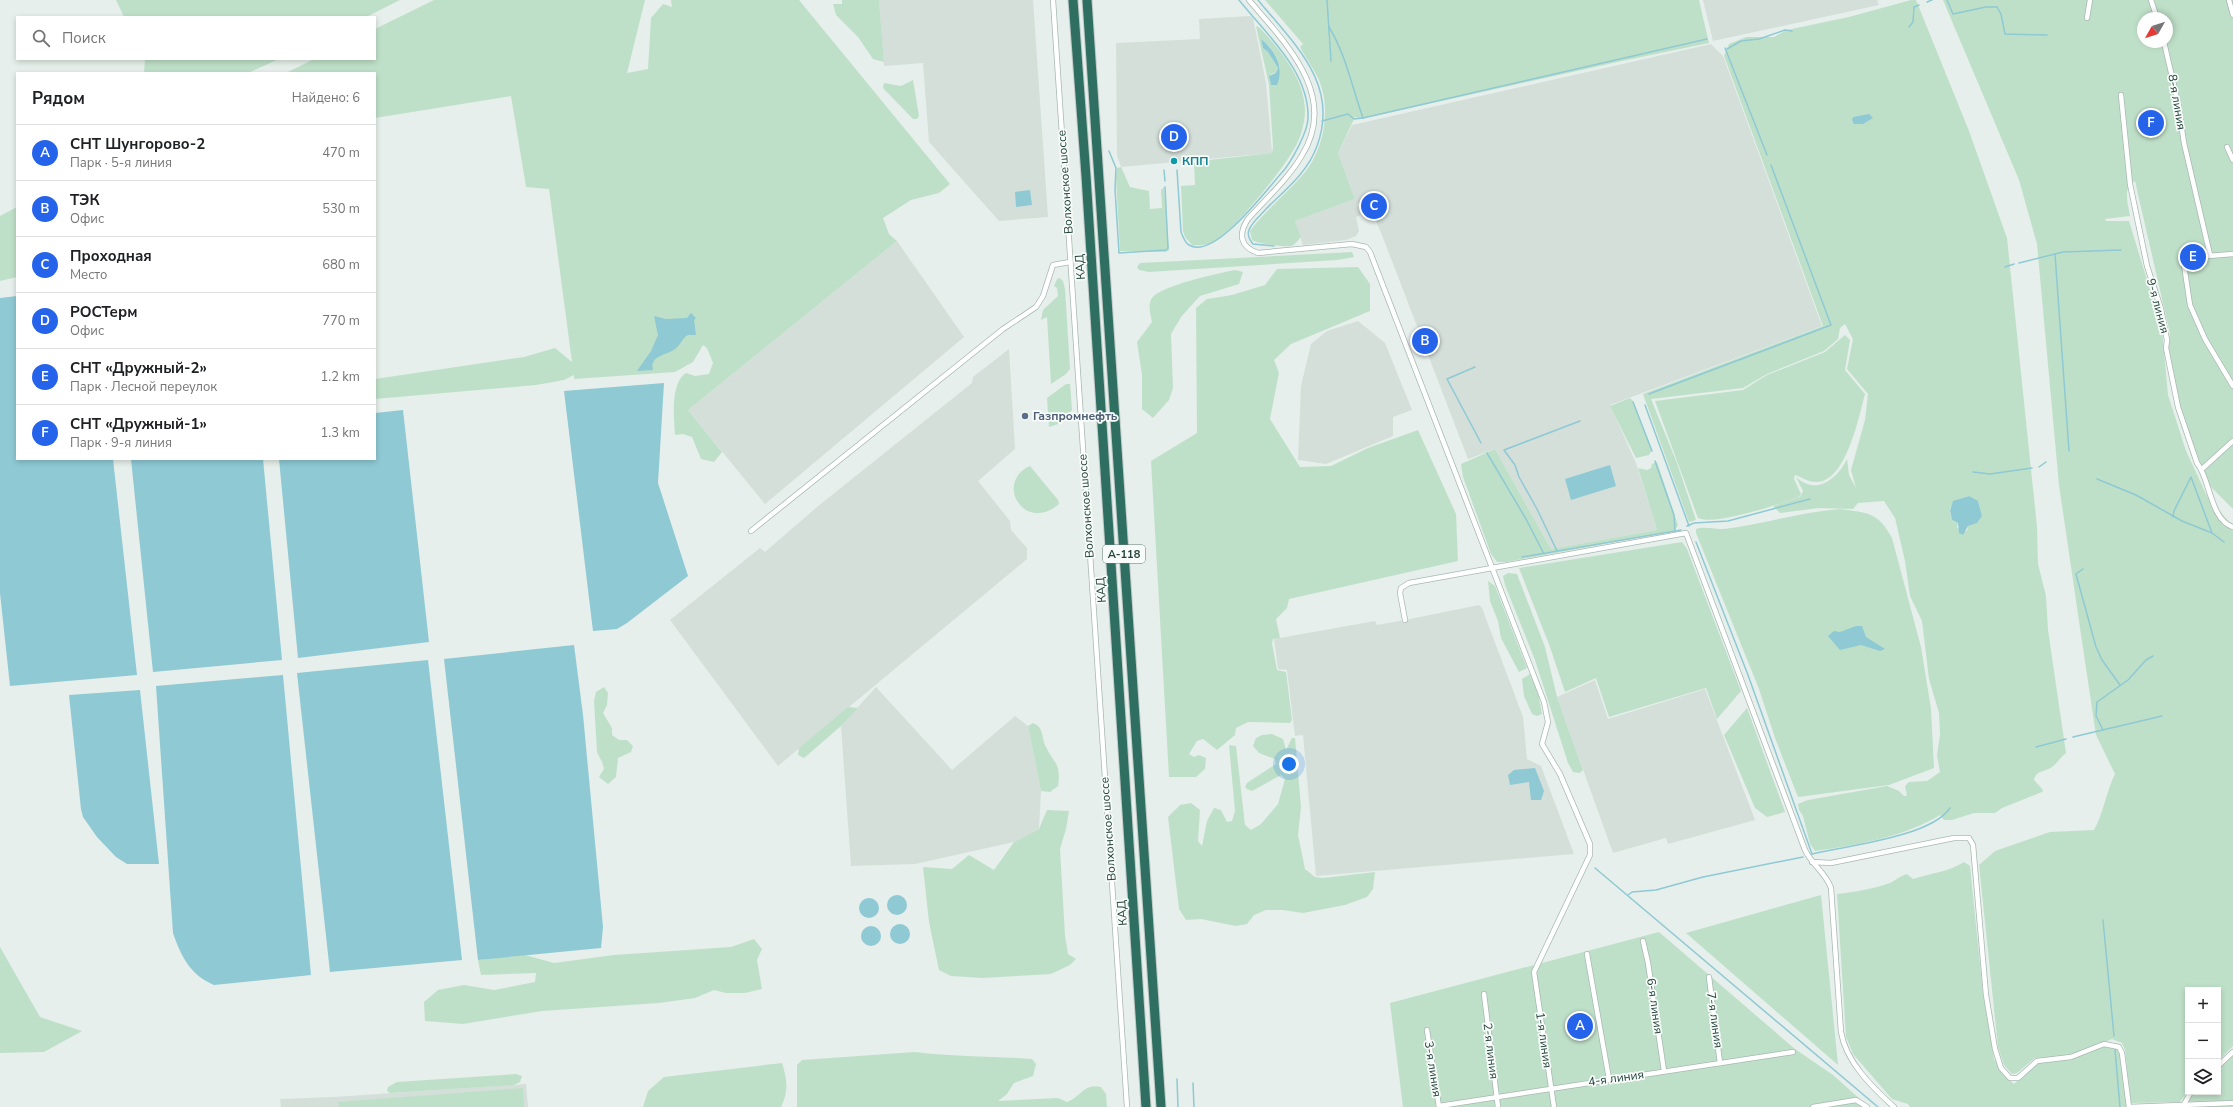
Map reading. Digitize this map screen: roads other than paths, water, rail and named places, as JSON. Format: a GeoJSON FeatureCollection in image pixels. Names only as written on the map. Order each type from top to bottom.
{"type":"FeatureCollection","features":[{"type":"Feature","properties":{"kind":"highway","name":"КАД"},"geometry":{"type":"LineString","coordinates":[[1073,0],[1086,176],[1146,1107]]}},
{"type":"Feature","properties":{"kind":"highway","name":"КАД"},"geometry":{"type":"LineString","coordinates":[[1087,0],[1161,1107]]}},
{"type":"Feature","properties":{"kind":"street","name":"Волхонское шоссе"},"geometry":{"type":"LineString","coordinates":[[1053,0],[1127,1107]]}},
{"type":"Feature","properties":{"kind":"street"},"geometry":{"type":"LineString","coordinates":[[1249,0],[1285,43],[1308,80],[1314,98],[1314,119],[1308,145],[1301,157],[1242,228],[1242,241],[1250,251],[1258,253],[1352,244],[1366,247],[1370,252],[1493,569]]}},
{"type":"Feature","properties":{"kind":"street"},"geometry":{"type":"LineString","coordinates":[[2086,18],[2090,0]]}},
{"type":"Feature","properties":{"kind":"street"},"geometry":{"type":"LineString","coordinates":[[2151,0],[2155,12]]}},
{"type":"Feature","properties":{"kind":"street"},"geometry":{"type":"LineString","coordinates":[[2228,0],[2233,15]]}},
{"type":"Feature","properties":{"kind":"street","name":"8-я линия"},"geometry":{"type":"LineString","coordinates":[[2165,48],[2188,162],[2210,255]]}},
{"type":"Feature","properties":{"kind":"street","name":"9-я линия"},"geometry":{"type":"LineString","coordinates":[[2121,95],[2130,184],[2136,221],[2161,309],[2167,340],[2166,348],[2178,407],[2197,463],[2202,469],[2203,478],[2221,519],[2233,527]]}},
{"type":"Feature","properties":{"kind":"street"},"geometry":{"type":"LineString","coordinates":[[2227,147],[2233,160]]}},
{"type":"Feature","properties":{"kind":"street"},"geometry":{"type":"LineString","coordinates":[[2233,254],[2183,258],[2190,305],[2205,339],[2233,386]]}},
{"type":"Feature","properties":{"kind":"street"},"geometry":{"type":"LineString","coordinates":[[751,531],[1003,329],[1036,307],[1042,296],[1053,265],[1070,262]]}},
{"type":"Feature","properties":{"kind":"street"},"geometry":{"type":"LineString","coordinates":[[2202,469],[2233,441]]}},
{"type":"Feature","properties":{"kind":"street"},"geometry":{"type":"LineString","coordinates":[[1405,620],[1400,592],[1404,585],[1686,533],[1805,850],[1812,862],[1828,879],[1831,888],[1842,1032],[1846,1049],[1851,1059],[1894,1107]]}},
{"type":"Feature","properties":{"kind":"street","name":"1-я линия"},"geometry":{"type":"LineString","coordinates":[[1493,569],[1548,716],[1542,744],[1563,780],[1590,844],[1590,856],[1534,972],[1554,1107]]}},
{"type":"Feature","properties":{"kind":"street"},"geometry":{"type":"LineString","coordinates":[[1812,862],[1831,864],[1954,838],[1969,838],[1973,844],[1986,995],[1997,1059],[2005,1074],[2010,1078],[2018,1078],[2037,1061],[2071,1057],[2104,1044],[2110,1044],[2119,1047],[2122,1053],[2129,1107],[2233,1103]]}},
{"type":"Feature","properties":{"kind":"street","name":"6-я линия"},"geometry":{"type":"LineString","coordinates":[[1643,941],[1648,963],[1664,1071]]}},
{"type":"Feature","properties":{"kind":"street"},"geometry":{"type":"LineString","coordinates":[[1587,954],[1609,1079]]}},
{"type":"Feature","properties":{"kind":"street","name":"7-я линия"},"geometry":{"type":"LineString","coordinates":[[1709,977],[1720,1063]]}},
{"type":"Feature","properties":{"kind":"street","name":"2-я линия"},"geometry":{"type":"LineString","coordinates":[[1484,994],[1498,1107]]}},
{"type":"Feature","properties":{"kind":"street","name":"3-я линия"},"geometry":{"type":"LineString","coordinates":[[1427,1030],[1439,1106]]}},
{"type":"Feature","properties":{"kind":"street","name":"4-я линия"},"geometry":{"type":"LineString","coordinates":[[1439,1106],[1793,1052]]}},
{"type":"Feature","properties":{"kind":"street"},"geometry":{"type":"LineString","coordinates":[[2221,1063],[2233,1052]]}},
{"type":"Feature","properties":{"kind":"street"},"geometry":{"type":"LineString","coordinates":[[2183,1106],[2188,1095]]}},
{"type":"Feature","properties":{"kind":"street"},"geometry":{"type":"LineString","coordinates":[[1813,1107],[1841,1105],[1851,1101],[1860,1101],[1867,1107]]}},
{"type":"Feature","properties":{"kind":"water"},"geometry":{"type":"Polygon","coordinates":[[[1261,39],[1271,48],[1277,59],[1280,72],[1277,85],[1271,85],[1269,76],[1276,73],[1278,68],[1268,52],[1263,48],[1261,39]]]}},
{"type":"Feature","properties":{"kind":"water"},"geometry":{"type":"Polygon","coordinates":[[[1869,114],[1873,118],[1863,124],[1854,124],[1852,120],[1853,117],[1869,114]]]}},
{"type":"Feature","properties":{"kind":"water"},"geometry":{"type":"Polygon","coordinates":[[[1030,190],[1032,205],[1016,207],[1015,192],[1030,190]]]}},
{"type":"Feature","properties":{"kind":"water"},"geometry":{"type":"Polygon","coordinates":[[[16,296],[16,460],[113,460],[137,675],[10,686],[0,593],[0,298],[16,296]]]}},
{"type":"Feature","properties":{"kind":"water"},"geometry":{"type":"Polygon","coordinates":[[[691,313],[696,318],[694,320],[696,335],[688,335],[675,349],[656,358],[653,365],[653,370],[637,371],[651,351],[658,335],[654,316],[666,319],[687,318],[691,313]]]}},
{"type":"Feature","properties":{"kind":"water"},"geometry":{"type":"Polygon","coordinates":[[[664,383],[658,483],[688,576],[617,629],[593,631],[564,391],[664,383]]]}},
{"type":"Feature","properties":{"kind":"water"},"geometry":{"type":"Polygon","coordinates":[[[403,410],[429,642],[298,658],[279,460],[376,460],[376,413],[403,410]]]}},
{"type":"Feature","properties":{"kind":"water"},"geometry":{"type":"Polygon","coordinates":[[[131,460],[263,460],[282,660],[153,672],[131,460]]]}},
{"type":"Feature","properties":{"kind":"water"},"geometry":{"type":"Polygon","coordinates":[[[1610,465],[1616,486],[1571,500],[1565,479],[1610,465]]]}},
{"type":"Feature","properties":{"kind":"water"},"geometry":{"type":"Polygon","coordinates":[[[1969,496],[1978,501],[1982,516],[1977,523],[1968,526],[1963,535],[1959,533],[1958,523],[1952,520],[1950,511],[1953,501],[1969,496]]]}},
{"type":"Feature","properties":{"kind":"water"},"geometry":{"type":"Polygon","coordinates":[[[1856,626],[1862,626],[1866,637],[1885,649],[1880,651],[1861,645],[1840,650],[1828,636],[1834,631],[1840,632],[1856,626]]]}},
{"type":"Feature","properties":{"kind":"water"},"geometry":{"type":"Polygon","coordinates":[[[574,645],[583,715],[603,927],[601,948],[478,960],[444,659],[574,645]]]}},
{"type":"Feature","properties":{"kind":"water"},"geometry":{"type":"Polygon","coordinates":[[[428,660],[462,960],[330,972],[297,673],[428,660]]]}},
{"type":"Feature","properties":{"kind":"water"},"geometry":{"type":"Polygon","coordinates":[[[283,675],[311,975],[214,985],[199,976],[188,964],[179,949],[173,933],[156,686],[283,675]]]}},
{"type":"Feature","properties":{"kind":"water"},"geometry":{"type":"Polygon","coordinates":[[[140,690],[159,864],[127,864],[116,857],[97,837],[83,817],[81,809],[69,695],[140,690]]]}},
{"type":"Feature","properties":{"kind":"water"},"geometry":{"type":"Polygon","coordinates":[[[1535,768],[1544,791],[1541,800],[1531,800],[1529,782],[1510,785],[1508,775],[1514,770],[1535,768]]]}},
{"type":"Feature","properties":{"kind":"water"},"geometry":{"type":"Polygon","coordinates":[[[897,895],[904,898],[907,905],[904,912],[897,915],[890,912],[887,905],[890,898],[897,895]]]}},
{"type":"Feature","properties":{"kind":"water"},"geometry":{"type":"Polygon","coordinates":[[[869,898],[876,901],[879,908],[876,915],[869,918],[862,915],[859,908],[862,901],[869,898]]]}},
{"type":"Feature","properties":{"kind":"water"},"geometry":{"type":"Polygon","coordinates":[[[900,924],[907,927],[910,934],[907,941],[900,944],[893,941],[890,934],[893,927],[900,924]]]}},
{"type":"Feature","properties":{"kind":"water"},"geometry":{"type":"Polygon","coordinates":[[[871,926],[878,929],[881,936],[878,943],[871,946],[864,943],[861,936],[864,929],[871,926]]]}},
{"type":"Feature","properties":{"kind":"waterway"},"geometry":{"type":"LineString","coordinates":[[1177,170],[1181,232],[1184,240],[1189,245],[1200,247],[1213,242],[1227,232],[1254,205],[1285,169],[1296,152],[1305,131],[1308,119],[1307,102],[1302,85],[1294,70],[1273,40],[1239,0]]}},
{"type":"Feature","properties":{"kind":"waterway"},"geometry":{"type":"LineString","coordinates":[[1258,0],[1299,49],[1310,66],[1318,84],[1323,103],[1323,124],[1317,146],[1308,164],[1295,180],[1252,224],[1248,232],[1253,244],[1274,246]]}},
{"type":"Feature","properties":{"kind":"waterway"},"geometry":{"type":"LineString","coordinates":[[1327,0],[1331,61]]}},
{"type":"Feature","properties":{"kind":"waterway"},"geometry":{"type":"LineString","coordinates":[[1927,2],[1932,0]]}},
{"type":"Feature","properties":{"kind":"waterway"},"geometry":{"type":"LineString","coordinates":[[1947,0],[1953,14],[1986,7],[1997,7],[2001,14],[2005,34],[2047,35]]}},
{"type":"Feature","properties":{"kind":"waterway"},"geometry":{"type":"LineString","coordinates":[[1909,27],[1913,22],[1914,7],[1919,5]]}},
{"type":"Feature","properties":{"kind":"waterway"},"geometry":{"type":"LineString","coordinates":[[1329,27],[1340,49],[1363,118]]}},
{"type":"Feature","properties":{"kind":"waterway"},"geometry":{"type":"LineString","coordinates":[[1727,49],[1741,41],[1759,39],[1785,30],[1792,31]]}},
{"type":"Feature","properties":{"kind":"waterway"},"geometry":{"type":"LineString","coordinates":[[1322,121],[1348,114],[1354,119],[1363,118],[1707,39]]}},
{"type":"Feature","properties":{"kind":"waterway"},"geometry":{"type":"LineString","coordinates":[[1725,48],[1767,155]]}},
{"type":"Feature","properties":{"kind":"waterway"},"geometry":{"type":"LineString","coordinates":[[1109,151],[1116,168],[1115,189],[1119,253],[1166,250],[1168,248],[1165,187]]}},
{"type":"Feature","properties":{"kind":"waterway"},"geometry":{"type":"LineString","coordinates":[[1649,394],[1831,325],[1771,165]]}},
{"type":"Feature","properties":{"kind":"waterway"},"geometry":{"type":"LineString","coordinates":[[1164,170],[1165,181]]}},
{"type":"Feature","properties":{"kind":"waterway"},"geometry":{"type":"LineString","coordinates":[[2019,263],[2063,252],[2121,250]]}},
{"type":"Feature","properties":{"kind":"waterway"},"geometry":{"type":"LineString","coordinates":[[2055,254],[2069,451]]}},
{"type":"Feature","properties":{"kind":"waterway"},"geometry":{"type":"LineString","coordinates":[[2005,267],[2014,264]]}},
{"type":"Feature","properties":{"kind":"waterway"},"geometry":{"type":"LineString","coordinates":[[1475,367],[1447,379],[1481,443]]}},
{"type":"Feature","properties":{"kind":"waterway"},"geometry":{"type":"LineString","coordinates":[[1633,402],[1652,451]]}},
{"type":"Feature","properties":{"kind":"waterway"},"geometry":{"type":"LineString","coordinates":[[1645,405],[1689,526]]}},
{"type":"Feature","properties":{"kind":"waterway"},"geometry":{"type":"LineString","coordinates":[[1557,551],[1537,509],[1519,477],[1515,465],[1504,450],[1580,421]]}},
{"type":"Feature","properties":{"kind":"waterway"},"geometry":{"type":"LineString","coordinates":[[1487,453],[1526,519],[1544,554]]}},
{"type":"Feature","properties":{"kind":"waterway"},"geometry":{"type":"LineString","coordinates":[[1655,461],[1674,515],[1675,531]]}},
{"type":"Feature","properties":{"kind":"waterway"},"geometry":{"type":"LineString","coordinates":[[2039,467],[2046,462]]}},
{"type":"Feature","properties":{"kind":"waterway"},"geometry":{"type":"LineString","coordinates":[[1973,472],[1990,474],[2032,468]]}},
{"type":"Feature","properties":{"kind":"waterway"},"geometry":{"type":"LineString","coordinates":[[2173,517],[2174,511],[2191,477],[2212,533]]}},
{"type":"Feature","properties":{"kind":"waterway"},"geometry":{"type":"LineString","coordinates":[[2097,479],[2136,495],[2182,521],[2212,533],[2224,542]]}},
{"type":"Feature","properties":{"kind":"waterway"},"geometry":{"type":"LineString","coordinates":[[1687,526],[1694,523],[1728,521],[1810,499]]}},
{"type":"Feature","properties":{"kind":"waterway"},"geometry":{"type":"LineString","coordinates":[[1522,557],[1681,530]]}},
{"type":"Feature","properties":{"kind":"waterway"},"geometry":{"type":"LineString","coordinates":[[1696,542],[1748,675],[1812,854]]}},
{"type":"Feature","properties":{"kind":"waterway"},"geometry":{"type":"LineString","coordinates":[[2083,569],[2076,574],[2096,647],[2102,660],[2120,685]]}},
{"type":"Feature","properties":{"kind":"waterway"},"geometry":{"type":"LineString","coordinates":[[2103,730],[2096,716],[2097,702],[2128,680],[2146,660],[2153,656]]}},
{"type":"Feature","properties":{"kind":"waterway"},"geometry":{"type":"LineString","coordinates":[[2073,737],[2162,716]]}},
{"type":"Feature","properties":{"kind":"waterway"},"geometry":{"type":"LineString","coordinates":[[2036,747],[2066,739]]}},
{"type":"Feature","properties":{"kind":"waterway"},"geometry":{"type":"LineString","coordinates":[[1812,854],[1865,844],[1907,833],[1940,818],[1950,808]]}},
{"type":"Feature","properties":{"kind":"waterway"},"geometry":{"type":"LineString","coordinates":[[1628,895],[1632,892],[1656,890],[1703,877],[1803,857]]}},
{"type":"Feature","properties":{"kind":"waterway"},"geometry":{"type":"LineString","coordinates":[[1595,868],[1878,1107]]}},
{"type":"Feature","properties":{"kind":"waterway"},"geometry":{"type":"LineString","coordinates":[[2103,920],[2114,1036]]}},
{"type":"Feature","properties":{"kind":"waterway"},"geometry":{"type":"LineString","coordinates":[[2115,1050],[2120,1107]]}},
{"type":"Feature","properties":{"kind":"waterway"},"geometry":{"type":"LineString","coordinates":[[1177,1079],[1178,1107]]}},
{"type":"Feature","properties":{"kind":"waterway"},"geometry":{"type":"LineString","coordinates":[[1193,1083],[1194,1107]]}},
{"type":"Feature","properties":{"kind":"place","name":"СНТ «Дружный-1»"},"geometry":{"type":"Point","coordinates":[2151,123]}},
{"type":"Feature","properties":{"kind":"place","name":"РОСТерм"},"geometry":{"type":"Point","coordinates":[1174,137]}},
{"type":"Feature","properties":{"kind":"place","name":"КПП"},"geometry":{"type":"Point","coordinates":[1174,161]}},
{"type":"Feature","properties":{"kind":"place","name":"Проходная"},"geometry":{"type":"Point","coordinates":[1374,206]}},
{"type":"Feature","properties":{"kind":"place","name":"СНТ «Дружный-2»"},"geometry":{"type":"Point","coordinates":[2193,257]}},
{"type":"Feature","properties":{"kind":"place","name":"ТЭК"},"geometry":{"type":"Point","coordinates":[1425,341]}},
{"type":"Feature","properties":{"kind":"place","name":"Газпромнефть"},"geometry":{"type":"Point","coordinates":[1025,416]}},
{"type":"Feature","properties":{"kind":"place","name":"СНТ Шунгорово-2"},"geometry":{"type":"Point","coordinates":[1580,1026]}}]}
